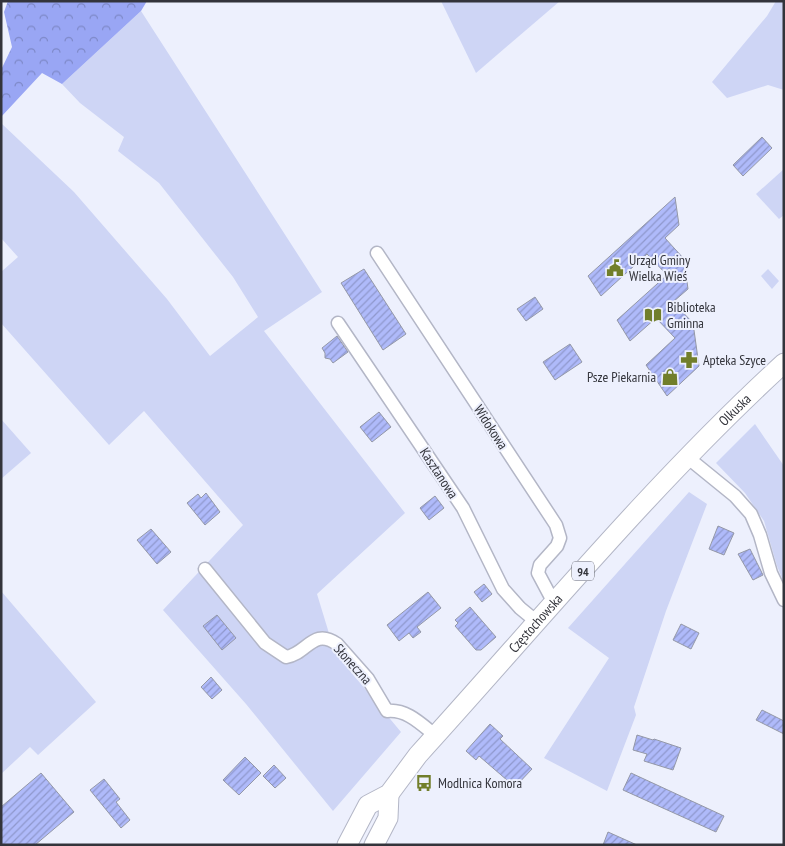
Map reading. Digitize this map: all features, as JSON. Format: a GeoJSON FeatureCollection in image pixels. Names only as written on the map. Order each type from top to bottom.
{"type":"FeatureCollection","features":[{"type":"Feature","properties":{"kind":"main road","name":"Olkuska"},"geometry":{"type":"LineString","coordinates":[[687,457],[735,408],[784,364]]}},
{"type":"Feature","properties":{"kind":"main road","name":"Częstochowska"},"geometry":{"type":"LineString","coordinates":[[374,845],[388,818],[390,794],[402,775],[554,603],[687,457]]}},
{"type":"Feature","properties":{"kind":"main road","name":"Częstochowska"},"geometry":{"type":"LineString","coordinates":[[347,845],[368,805],[390,794]]}},
{"type":"Feature","properties":{"kind":"street","name":"Widokowa"},"geometry":{"type":"LineString","coordinates":[[377,253],[556,525],[560,538],[557,546],[540,565],[538,573],[554,603]]}},
{"type":"Feature","properties":{"kind":"street","name":"Kasztanowa"},"geometry":{"type":"LineString","coordinates":[[338,323],[463,508],[503,589],[520,608],[537,622]]}},
{"type":"Feature","properties":{"kind":"street"},"geometry":{"type":"LineString","coordinates":[[687,457],[735,496],[751,514],[760,535],[771,573],[784,600]]}},
{"type":"Feature","properties":{"kind":"street","name":"Słoneczna"},"geometry":{"type":"LineString","coordinates":[[205,568],[272,649],[286,657],[292,656],[313,641],[320,639],[332,640],[368,679],[387,711],[401,711],[436,736]]}},
{"type":"Feature","properties":{"kind":"shaded area"},"geometry":{"type":"Polygon","coordinates":[[[441,1],[560,1],[476,73],[441,1]]]}},
{"type":"Feature","properties":{"kind":"shaded area"},"geometry":{"type":"Polygon","coordinates":[[[776,1],[784,1],[784,90],[768,85],[727,98],[712,82],[767,16],[776,1]]]}},
{"type":"Feature","properties":{"kind":"shaded area"},"geometry":{"type":"Polygon","coordinates":[[[141,11],[322,292],[264,331],[405,513],[317,594],[335,653],[401,732],[333,811],[246,704],[163,610],[243,525],[144,411],[109,445],[1,323],[1,272],[18,257],[1,238],[1,123],[74,192],[167,299],[210,356],[258,317],[233,277],[159,183],[118,151],[124,137],[80,103],[62,84],[141,11]]]}},
{"type":"Feature","properties":{"kind":"shaded area"},"geometry":{"type":"Polygon","coordinates":[[[784,169],[784,215],[779,219],[756,194],[784,169]]]}},
{"type":"Feature","properties":{"kind":"shaded area"},"geometry":{"type":"Polygon","coordinates":[[[768,269],[779,281],[772,289],[761,276],[768,269]]]}},
{"type":"Feature","properties":{"kind":"shaded area"},"geometry":{"type":"Polygon","coordinates":[[[1,419],[31,453],[1,479],[1,419]]]}},
{"type":"Feature","properties":{"kind":"shaded area"},"geometry":{"type":"Polygon","coordinates":[[[755,424],[784,466],[784,583],[764,521],[745,493],[716,463],[755,424]]]}},
{"type":"Feature","properties":{"kind":"shaded area"},"geometry":{"type":"Polygon","coordinates":[[[689,492],[707,504],[666,611],[634,707],[636,715],[607,791],[544,758],[609,658],[568,628],[689,492]]]}},
{"type":"Feature","properties":{"kind":"shaded area"},"geometry":{"type":"Polygon","coordinates":[[[1,591],[96,702],[38,755],[30,747],[1,774],[1,591]]]}},
{"type":"Feature","properties":{"kind":"green space"},"geometry":{"type":"Polygon","coordinates":[[[8,1],[147,1],[141,11],[62,84],[42,73],[1,117],[1,70],[12,47],[4,12],[8,1]]]}},
{"type":"Feature","properties":{"kind":"building"},"geometry":{"type":"Polygon","coordinates":[[[762,137],[772,148],[743,176],[733,165],[762,137]]]}},
{"type":"Feature","properties":{"kind":"building","name":"Urząd Gminy Wielka Wieś"},"geometry":{"type":"Polygon","coordinates":[[[675,197],[679,225],[665,238],[684,259],[688,289],[673,302],[693,323],[699,366],[667,396],[646,365],[675,338],[656,318],[630,341],[617,320],[667,275],[647,254],[601,296],[588,276],[675,197]]]}},
{"type":"Feature","properties":{"kind":"building"},"geometry":{"type":"Polygon","coordinates":[[[364,269],[406,334],[383,350],[341,283],[364,269]]]}},
{"type":"Feature","properties":{"kind":"building"},"geometry":{"type":"Polygon","coordinates":[[[535,297],[543,309],[526,321],[517,309],[535,297]]]}},
{"type":"Feature","properties":{"kind":"building"},"geometry":{"type":"Polygon","coordinates":[[[337,336],[348,352],[333,363],[330,359],[325,358],[322,348],[337,336]]]}},
{"type":"Feature","properties":{"kind":"building"},"geometry":{"type":"Polygon","coordinates":[[[570,344],[582,362],[555,380],[543,362],[570,344]]]}},
{"type":"Feature","properties":{"kind":"building"},"geometry":{"type":"Polygon","coordinates":[[[379,412],[391,427],[372,442],[360,427],[379,412]]]}},
{"type":"Feature","properties":{"kind":"building"},"geometry":{"type":"Polygon","coordinates":[[[206,493],[220,512],[205,525],[187,503],[198,494],[201,498],[206,493]]]}},
{"type":"Feature","properties":{"kind":"building"},"geometry":{"type":"Polygon","coordinates":[[[435,496],[444,508],[429,520],[420,508],[435,496]]]}},
{"type":"Feature","properties":{"kind":"building"},"geometry":{"type":"Polygon","coordinates":[[[718,526],[734,533],[724,555],[709,549],[718,526]]]}},
{"type":"Feature","properties":{"kind":"building"},"geometry":{"type":"Polygon","coordinates":[[[151,529],[171,552],[157,564],[137,540],[151,529]]]}},
{"type":"Feature","properties":{"kind":"building"},"geometry":{"type":"Polygon","coordinates":[[[750,549],[763,575],[753,580],[738,554],[750,549]]]}},
{"type":"Feature","properties":{"kind":"building"},"geometry":{"type":"Polygon","coordinates":[[[484,584],[492,594],[482,602],[474,592],[484,584]]]}},
{"type":"Feature","properties":{"kind":"building"},"geometry":{"type":"Polygon","coordinates":[[[428,592],[441,608],[417,627],[421,632],[413,638],[409,633],[399,641],[387,625],[428,592]]]}},
{"type":"Feature","properties":{"kind":"building"},"geometry":{"type":"Polygon","coordinates":[[[470,607],[496,637],[481,650],[476,650],[455,626],[458,623],[455,620],[470,607]]]}},
{"type":"Feature","properties":{"kind":"building"},"geometry":{"type":"Polygon","coordinates":[[[217,615],[236,638],[222,650],[203,626],[217,615]]]}},
{"type":"Feature","properties":{"kind":"building"},"geometry":{"type":"Polygon","coordinates":[[[681,624],[699,633],[691,649],[673,640],[681,624]]]}},
{"type":"Feature","properties":{"kind":"building"},"geometry":{"type":"Polygon","coordinates":[[[211,677],[222,690],[212,699],[201,687],[211,677]]]}},
{"type":"Feature","properties":{"kind":"building"},"geometry":{"type":"Polygon","coordinates":[[[762,710],[784,721],[784,734],[756,720],[762,710]]]}},
{"type":"Feature","properties":{"kind":"building"},"geometry":{"type":"Polygon","coordinates":[[[490,724],[503,736],[500,739],[532,769],[515,787],[479,756],[476,760],[466,751],[490,724]]]}},
{"type":"Feature","properties":{"kind":"building"},"geometry":{"type":"Polygon","coordinates":[[[637,735],[681,748],[673,770],[644,761],[647,754],[633,750],[637,735]]]}},
{"type":"Feature","properties":{"kind":"building"},"geometry":{"type":"Polygon","coordinates":[[[245,757],[261,773],[239,795],[223,780],[245,757]]]}},
{"type":"Feature","properties":{"kind":"building"},"geometry":{"type":"Polygon","coordinates":[[[274,765],[286,778],[275,788],[263,776],[274,765]]]}},
{"type":"Feature","properties":{"kind":"building"},"geometry":{"type":"Polygon","coordinates":[[[41,773],[74,812],[35,845],[1,845],[1,807],[41,773]]]}},
{"type":"Feature","properties":{"kind":"building"},"geometry":{"type":"Polygon","coordinates":[[[631,773],[724,816],[716,832],[623,790],[631,773]]]}},
{"type":"Feature","properties":{"kind":"building"},"geometry":{"type":"Polygon","coordinates":[[[104,779],[120,799],[116,802],[130,820],[121,828],[90,790],[104,779]]]}},
{"type":"Feature","properties":{"kind":"building"},"geometry":{"type":"Polygon","coordinates":[[[608,832],[637,845],[603,845],[608,832]]]}},
{"type":"Feature","properties":{"kind":"place","name":"Urząd Gminy Wielka Wieś"},"geometry":{"type":"Point","coordinates":[615,268]}},
{"type":"Feature","properties":{"kind":"place","name":"Biblioteka Gminna"},"geometry":{"type":"Point","coordinates":[653,315]}},
{"type":"Feature","properties":{"kind":"place","name":"Apteka Szyce"},"geometry":{"type":"Point","coordinates":[689,360]}},
{"type":"Feature","properties":{"kind":"place","name":"Psze Piekarnia"},"geometry":{"type":"Point","coordinates":[670,377]}},
{"type":"Feature","properties":{"kind":"place","name":"Modlnica Komora"},"geometry":{"type":"Point","coordinates":[424,783]}}]}
